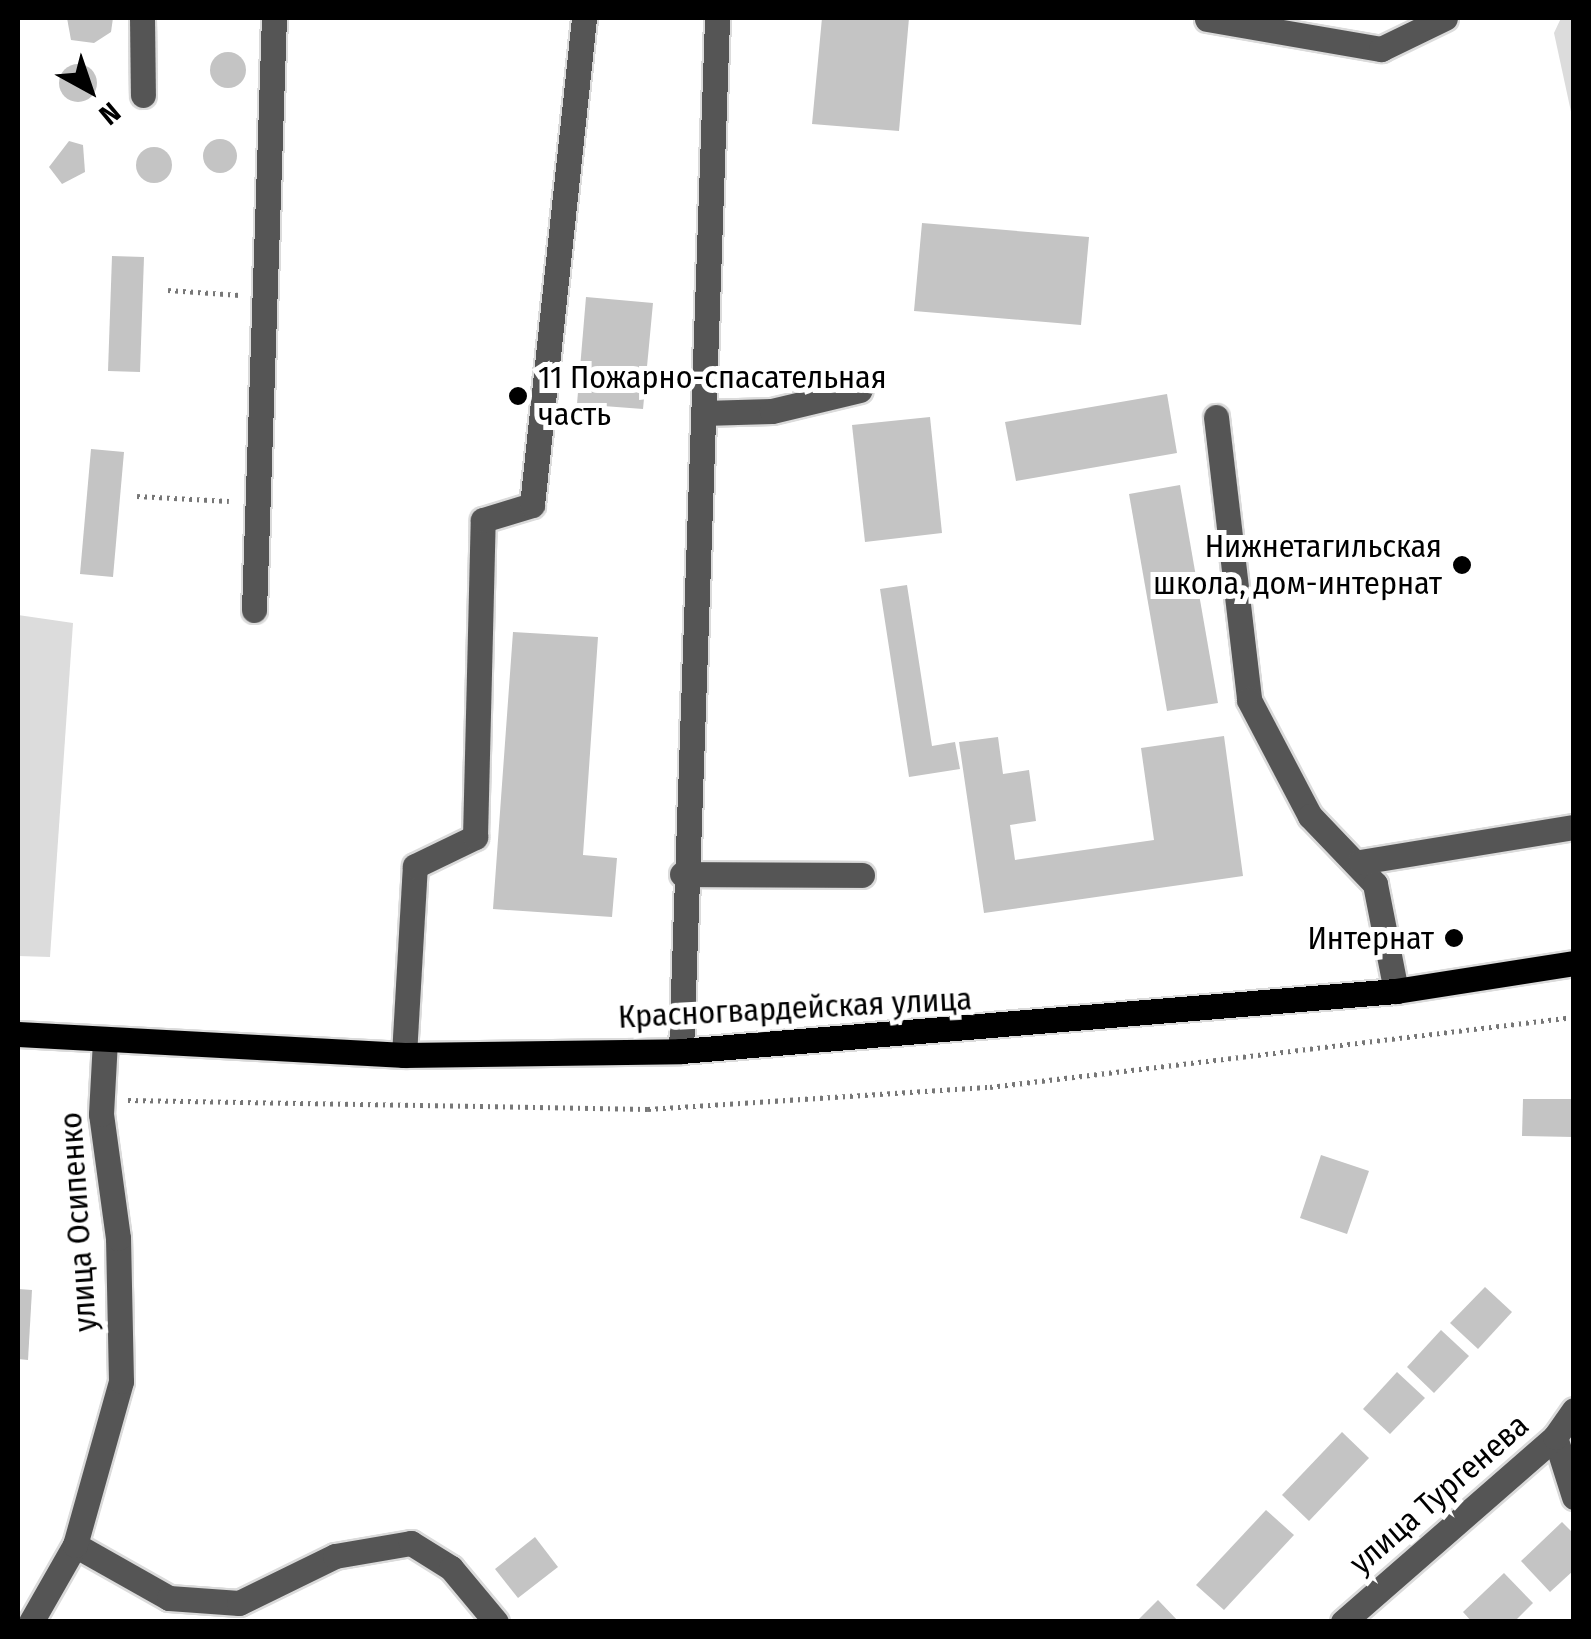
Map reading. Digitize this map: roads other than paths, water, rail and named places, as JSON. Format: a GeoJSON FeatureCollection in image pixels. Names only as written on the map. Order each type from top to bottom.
{"type":"FeatureCollection","features":[{"type":"Feature","properties":{"kind":"main road","name":"Красногвардейская улица"},"geometry":{"type":"LineString","coordinates":[[18,1034],[404,1054],[682,1051],[1396,991],[1574,963]]}},
{"type":"Feature","properties":{"kind":"street"},"geometry":{"type":"LineString","coordinates":[[142,18],[143,95]]}},
{"type":"Feature","properties":{"kind":"street"},"geometry":{"type":"LineString","coordinates":[[254,610],[274,18]]}},
{"type":"Feature","properties":{"kind":"street"},"geometry":{"type":"LineString","coordinates":[[404,1054],[415,866],[475,837],[484,520],[532,506],[584,18]]}},
{"type":"Feature","properties":{"kind":"street"},"geometry":{"type":"LineString","coordinates":[[682,1051],[682,874],[704,413],[717,18]]}},
{"type":"Feature","properties":{"kind":"street"},"geometry":{"type":"LineString","coordinates":[[1207,19],[1381,49],[1445,18]]}},
{"type":"Feature","properties":{"kind":"street"},"geometry":{"type":"LineString","coordinates":[[704,413],[772,411],[860,390]]}},
{"type":"Feature","properties":{"kind":"street"},"geometry":{"type":"LineString","coordinates":[[1216,417],[1249,700],[1310,816],[1360,862],[1384,904],[1396,991]]}},
{"type":"Feature","properties":{"kind":"street"},"geometry":{"type":"LineString","coordinates":[[1360,862],[1574,826]]}},
{"type":"Feature","properties":{"kind":"street"},"geometry":{"type":"LineString","coordinates":[[682,874],[862,876]]}},
{"type":"Feature","properties":{"kind":"street","name":"улица Осипенко"},"geometry":{"type":"LineString","coordinates":[[31,1622],[75,1546],[121,1381],[118,1238],[100,1100],[106,1039]]}},
{"type":"Feature","properties":{"kind":"street","name":"улица Тургенева"},"geometry":{"type":"LineString","coordinates":[[1343,1622],[1555,1437],[1574,1410]]}},
{"type":"Feature","properties":{"kind":"street"},"geometry":{"type":"LineString","coordinates":[[1555,1437],[1574,1497]]}},
{"type":"Feature","properties":{"kind":"street"},"geometry":{"type":"LineString","coordinates":[[75,1546],[169,1598],[240,1603],[335,1556],[412,1543],[450,1568],[496,1622]]}},
{"type":"Feature","properties":{"kind":"place","name":"11 Пожарно-спасательная часть"},"geometry":{"type":"Point","coordinates":[518,396]}},
{"type":"Feature","properties":{"kind":"place","name":"Нижнетагильская школа, дом-интернат"},"geometry":{"type":"Point","coordinates":[1462,565]}},
{"type":"Feature","properties":{"kind":"place","name":"Интернат"},"geometry":{"type":"Point","coordinates":[1454,938]}}]}
